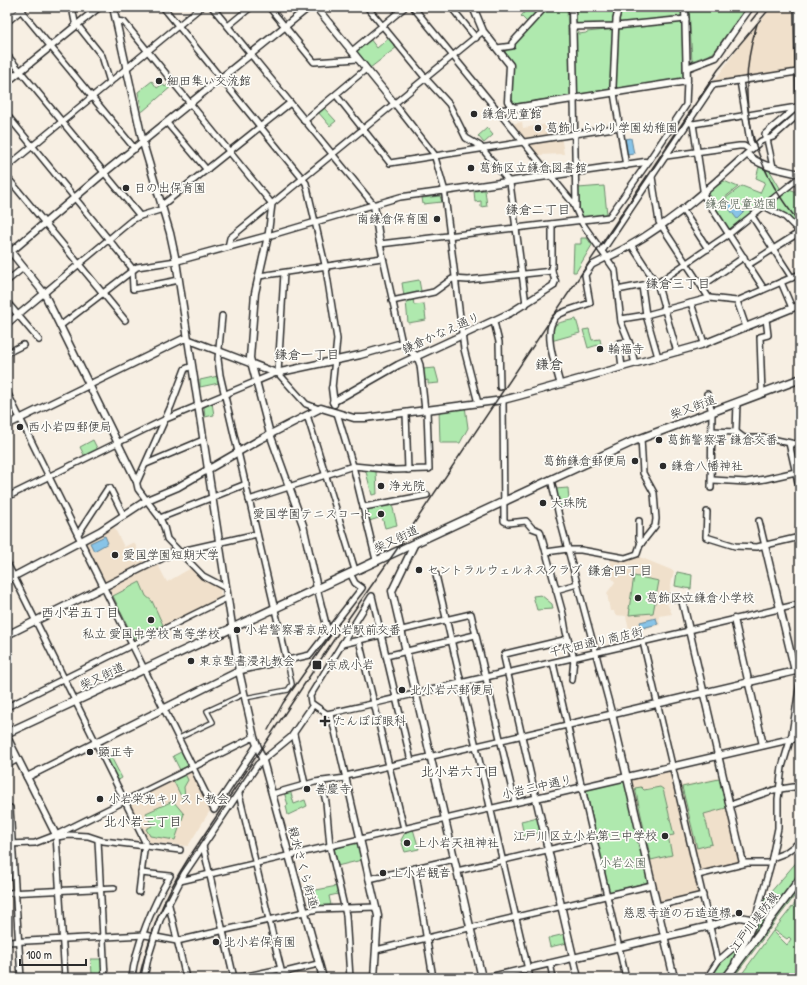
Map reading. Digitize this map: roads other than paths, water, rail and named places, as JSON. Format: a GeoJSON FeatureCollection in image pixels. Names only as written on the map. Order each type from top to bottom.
{"type":"FeatureCollection","features":[{"type":"Feature","properties":{"kind":"main road","name":"柴又街道"},"geometry":{"type":"LineString","coordinates":[[7,733],[641,438],[800,380]]}},
{"type":"Feature","properties":{"kind":"main road","name":"江戸川堤防線"},"geometry":{"type":"LineString","coordinates":[[726,978],[800,879]]}},
{"type":"Feature","properties":{"kind":"street"},"geometry":{"type":"LineString","coordinates":[[72,7],[77,25],[100,52],[110,82]]}},
{"type":"Feature","properties":{"kind":"street"},"geometry":{"type":"LineString","coordinates":[[7,82],[99,7]]}},
{"type":"Feature","properties":{"kind":"street","name":"親水さくら街道"},"geometry":{"type":"LineString","coordinates":[[113,7],[143,143],[176,261],[239,671],[254,737],[263,761],[323,978]]}},
{"type":"Feature","properties":{"kind":"street"},"geometry":{"type":"LineString","coordinates":[[163,7],[306,183],[325,266],[337,339],[332,388],[333,402],[353,466],[376,560]]}},
{"type":"Feature","properties":{"kind":"street"},"geometry":{"type":"LineString","coordinates":[[7,167],[201,7]]}},
{"type":"Feature","properties":{"kind":"street"},"geometry":{"type":"LineString","coordinates":[[212,7],[374,205],[382,258],[402,343],[416,357],[420,365],[426,410],[429,469],[408,470],[353,466],[249,500]]}},
{"type":"Feature","properties":{"kind":"street"},"geometry":{"type":"LineString","coordinates":[[228,26],[251,7]]}},
{"type":"Feature","properties":{"kind":"street"},"geometry":{"type":"LineString","coordinates":[[269,7],[314,62],[358,59]]}},
{"type":"Feature","properties":{"kind":"street"},"geometry":{"type":"LineString","coordinates":[[226,588],[204,576],[167,539],[160,518],[138,489],[136,481],[44,293],[8,251],[309,7]]}},
{"type":"Feature","properties":{"kind":"street"},"geometry":{"type":"LineString","coordinates":[[316,7],[435,156],[444,192],[462,336],[478,403]]}},
{"type":"Feature","properties":{"kind":"street"},"geometry":{"type":"LineString","coordinates":[[367,7],[425,79],[449,104],[466,138],[483,148],[510,183],[526,304]]}},
{"type":"Feature","properties":{"kind":"street"},"geometry":{"type":"LineString","coordinates":[[352,51],[405,7]]}},
{"type":"Feature","properties":{"kind":"street"},"geometry":{"type":"LineString","coordinates":[[413,7],[576,208]]}},
{"type":"Feature","properties":{"kind":"street"},"geometry":{"type":"LineString","coordinates":[[452,7],[476,38]]}},
{"type":"Feature","properties":{"kind":"street"},"geometry":{"type":"LineString","coordinates":[[473,7],[483,31],[510,65],[508,101],[511,106],[515,108]]}},
{"type":"Feature","properties":{"kind":"street"},"geometry":{"type":"LineString","coordinates":[[497,48],[512,46],[512,42],[545,7]]}},
{"type":"Feature","properties":{"kind":"street"},"geometry":{"type":"LineString","coordinates":[[572,7],[576,208],[580,221],[615,270],[621,319],[635,364]]}},
{"type":"Feature","properties":{"kind":"street"},"geometry":{"type":"LineString","coordinates":[[619,7],[616,26],[614,92],[626,166]]}},
{"type":"Feature","properties":{"kind":"street"},"geometry":{"type":"LineString","coordinates":[[380,244],[612,216],[646,162],[686,105],[687,68],[685,7]]}},
{"type":"Feature","properties":{"kind":"street"},"geometry":{"type":"LineString","coordinates":[[687,68],[716,57],[751,7]]}},
{"type":"Feature","properties":{"kind":"street"},"geometry":{"type":"LineString","coordinates":[[773,167],[766,134],[798,105],[797,72],[799,48],[797,7]]}},
{"type":"Feature","properties":{"kind":"street"},"geometry":{"type":"LineString","coordinates":[[7,15],[20,8]]}},
{"type":"Feature","properties":{"kind":"street"},"geometry":{"type":"LineString","coordinates":[[7,22],[20,8]]}},
{"type":"Feature","properties":{"kind":"street"},"geometry":{"type":"LineString","coordinates":[[20,8],[135,149]]}},
{"type":"Feature","properties":{"kind":"street"},"geometry":{"type":"LineString","coordinates":[[572,27],[616,26],[686,19]]}},
{"type":"Feature","properties":{"kind":"street"},"geometry":{"type":"LineString","coordinates":[[116,21],[124,22],[272,204],[268,236],[255,293],[251,362],[270,434],[303,525],[328,632]]}},
{"type":"Feature","properties":{"kind":"street"},"geometry":{"type":"LineString","coordinates":[[228,247],[230,238],[483,31]]}},
{"type":"Feature","properties":{"kind":"street"},"geometry":{"type":"LineString","coordinates":[[7,55],[140,216]]}},
{"type":"Feature","properties":{"kind":"street"},"geometry":{"type":"LineString","coordinates":[[304,121],[366,69]]}},
{"type":"Feature","properties":{"kind":"street"},"geometry":{"type":"LineString","coordinates":[[602,251],[666,156],[691,123],[713,85],[797,72]]}},
{"type":"Feature","properties":{"kind":"street"},"geometry":{"type":"LineString","coordinates":[[498,110],[687,81]]}},
{"type":"Feature","properties":{"kind":"street"},"geometry":{"type":"LineString","coordinates":[[740,81],[750,141],[750,150],[753,159],[773,167],[800,174]]}},
{"type":"Feature","properties":{"kind":"street"},"geometry":{"type":"LineString","coordinates":[[336,95],[390,163],[620,127]]}},
{"type":"Feature","properties":{"kind":"street"},"geometry":{"type":"LineString","coordinates":[[7,324],[132,220],[162,207],[290,103]]}},
{"type":"Feature","properties":{"kind":"street"},"geometry":{"type":"LineString","coordinates":[[691,123],[798,105]]}},
{"type":"Feature","properties":{"kind":"street"},"geometry":{"type":"LineString","coordinates":[[7,115],[133,270],[133,289],[179,280]]}},
{"type":"Feature","properties":{"kind":"street"},"geometry":{"type":"LineString","coordinates":[[560,384],[550,349],[550,326],[558,315],[590,303],[585,275],[592,265],[632,246],[662,226],[750,150],[766,139],[773,137],[799,116]]}},
{"type":"Feature","properties":{"kind":"street"},"geometry":{"type":"LineString","coordinates":[[167,123],[207,170]]}},
{"type":"Feature","properties":{"kind":"street"},"geometry":{"type":"LineString","coordinates":[[691,123],[703,192],[764,289]]}},
{"type":"Feature","properties":{"kind":"street"},"geometry":{"type":"LineString","coordinates":[[666,156],[739,146],[744,146],[750,150]]}},
{"type":"Feature","properties":{"kind":"street"},"geometry":{"type":"LineString","coordinates":[[60,326],[137,267],[176,261],[268,236],[400,197],[575,174],[646,162]]}},
{"type":"Feature","properties":{"kind":"street"},"geometry":{"type":"LineString","coordinates":[[7,177],[125,320]]}},
{"type":"Feature","properties":{"kind":"street"},"geometry":{"type":"LineString","coordinates":[[652,177],[659,222],[709,298]]}},
{"type":"Feature","properties":{"kind":"street"},"geometry":{"type":"LineString","coordinates":[[617,290],[656,284],[729,234],[800,177]]}},
{"type":"Feature","properties":{"kind":"street"},"geometry":{"type":"LineString","coordinates":[[748,265],[800,232],[785,216],[764,206]]}},
{"type":"Feature","properties":{"kind":"street"},"geometry":{"type":"LineString","coordinates":[[682,209],[708,249]]}},
{"type":"Feature","properties":{"kind":"street"},"geometry":{"type":"LineString","coordinates":[[752,216],[792,278]]}},
{"type":"Feature","properties":{"kind":"street"},"geometry":{"type":"LineString","coordinates":[[552,224],[552,271],[555,281]]}},
{"type":"Feature","properties":{"kind":"street"},"geometry":{"type":"LineString","coordinates":[[632,246],[656,284],[677,352]]}},
{"type":"Feature","properties":{"kind":"street"},"geometry":{"type":"LineString","coordinates":[[702,286],[744,257]]}},
{"type":"Feature","properties":{"kind":"street"},"geometry":{"type":"LineString","coordinates":[[259,276],[382,258]]}},
{"type":"Feature","properties":{"kind":"street"},"geometry":{"type":"LineString","coordinates":[[7,282],[23,268]]}},
{"type":"Feature","properties":{"kind":"street"},"geometry":{"type":"LineString","coordinates":[[392,301],[434,292],[451,279],[468,280],[552,271]]}},
{"type":"Feature","properties":{"kind":"street"},"geometry":{"type":"LineString","coordinates":[[277,373],[284,273]]}},
{"type":"Feature","properties":{"kind":"street"},"geometry":{"type":"LineString","coordinates":[[621,319],[646,315],[709,298],[737,301],[800,274]]}},
{"type":"Feature","properties":{"kind":"street","name":"鎌倉かなえ通り"},"geometry":{"type":"LineString","coordinates":[[333,402],[416,357],[494,322],[526,304],[553,286],[555,281]]}},
{"type":"Feature","properties":{"kind":"street"},"geometry":{"type":"LineString","coordinates":[[781,282],[792,308]]}},
{"type":"Feature","properties":{"kind":"street"},"geometry":{"type":"LineString","coordinates":[[642,286],[646,315],[658,357]]}},
{"type":"Feature","properties":{"kind":"street"},"geometry":{"type":"LineString","coordinates":[[737,301],[746,327]]}},
{"type":"Feature","properties":{"kind":"street"},"geometry":{"type":"LineString","coordinates":[[7,302],[39,340]]}},
{"type":"Feature","properties":{"kind":"street"},"geometry":{"type":"LineString","coordinates":[[691,303],[704,343]]}},
{"type":"Feature","properties":{"kind":"street"},"geometry":{"type":"LineString","coordinates":[[7,425],[180,340],[187,339],[277,373],[306,404],[354,418],[365,418],[503,400],[677,352],[746,327],[800,305]]}},
{"type":"Feature","properties":{"kind":"street"},"geometry":{"type":"LineString","coordinates":[[179,738],[212,722],[207,711],[245,696],[288,690],[292,684],[218,362],[222,316]]}},
{"type":"Feature","properties":{"kind":"street"},"geometry":{"type":"LineString","coordinates":[[762,394],[760,337],[768,335],[766,319]]}},
{"type":"Feature","properties":{"kind":"street"},"geometry":{"type":"LineString","coordinates":[[494,322],[499,342],[500,387]]}},
{"type":"Feature","properties":{"kind":"street"},"geometry":{"type":"LineString","coordinates":[[622,367],[619,343],[629,342]]}},
{"type":"Feature","properties":{"kind":"street"},"geometry":{"type":"LineString","coordinates":[[7,498],[166,419],[277,373],[360,355],[402,343]]}},
{"type":"Feature","properties":{"kind":"street"},"geometry":{"type":"LineString","coordinates":[[7,353],[23,345]]}},
{"type":"Feature","properties":{"kind":"street"},"geometry":{"type":"LineString","coordinates":[[136,481],[146,464],[166,419],[185,369],[192,366]]}},
{"type":"Feature","properties":{"kind":"street"},"geometry":{"type":"LineString","coordinates":[[7,392],[214,810],[257,745]]}},
{"type":"Feature","properties":{"kind":"street"},"geometry":{"type":"LineString","coordinates":[[707,394],[712,412],[713,480],[711,488]]}},
{"type":"Feature","properties":{"kind":"street"},"geometry":{"type":"LineString","coordinates":[[503,400],[502,461],[505,501],[504,521],[508,523],[526,521],[532,528],[540,531],[574,658],[572,680]]}},
{"type":"Feature","properties":{"kind":"street"},"geometry":{"type":"LineString","coordinates":[[736,432],[737,403]]}},
{"type":"Feature","properties":{"kind":"street"},"geometry":{"type":"LineString","coordinates":[[7,580],[81,542],[147,500],[169,491],[270,434],[321,409]]}},
{"type":"Feature","properties":{"kind":"street"},"geometry":{"type":"LineString","coordinates":[[406,413],[408,470]]}},
{"type":"Feature","properties":{"kind":"street"},"geometry":{"type":"LineString","coordinates":[[27,776],[239,671],[310,656],[362,588],[355,583],[306,416]]}},
{"type":"Feature","properties":{"kind":"street"},"geometry":{"type":"LineString","coordinates":[[712,431],[736,432],[744,438],[767,438],[800,445]]}},
{"type":"Feature","properties":{"kind":"street"},"geometry":{"type":"LineString","coordinates":[[546,552],[581,550],[625,558],[637,554],[641,544],[653,530],[656,520],[654,493],[643,473],[641,438]]}},
{"type":"Feature","properties":{"kind":"street"},"geometry":{"type":"LineString","coordinates":[[146,464],[203,440]]}},
{"type":"Feature","properties":{"kind":"street"},"geometry":{"type":"LineString","coordinates":[[789,443],[798,472],[800,491]]}},
{"type":"Feature","properties":{"kind":"street"},"geometry":{"type":"LineString","coordinates":[[713,480],[746,482],[798,472]]}},
{"type":"Feature","properties":{"kind":"street"},"geometry":{"type":"LineString","coordinates":[[551,480],[568,550],[612,714],[674,978]]}},
{"type":"Feature","properties":{"kind":"street"},"geometry":{"type":"LineString","coordinates":[[160,518],[246,484]]}},
{"type":"Feature","properties":{"kind":"street"},"geometry":{"type":"LineString","coordinates":[[78,534],[108,488],[110,488],[124,516]]}},
{"type":"Feature","properties":{"kind":"street"},"geometry":{"type":"LineString","coordinates":[[364,507],[427,494]]}},
{"type":"Feature","properties":{"kind":"street"},"geometry":{"type":"LineString","coordinates":[[707,512],[706,537],[735,546],[765,546],[800,537]]}},
{"type":"Feature","properties":{"kind":"street"},"geometry":{"type":"LineString","coordinates":[[640,521],[639,538],[641,544]]}},
{"type":"Feature","properties":{"kind":"street"},"geometry":{"type":"LineString","coordinates":[[272,794],[305,784],[346,777],[522,736],[658,702],[797,671],[779,609],[759,521]]}},
{"type":"Feature","properties":{"kind":"street"},"geometry":{"type":"LineString","coordinates":[[7,635],[178,551],[257,534]]}},
{"type":"Feature","properties":{"kind":"street"},"geometry":{"type":"LineString","coordinates":[[415,543],[392,592],[482,978]]}},
{"type":"Feature","properties":{"kind":"street"},"geometry":{"type":"LineString","coordinates":[[7,563],[145,842],[139,892]]}},
{"type":"Feature","properties":{"kind":"street"},"geometry":{"type":"LineString","coordinates":[[436,575],[530,978]]}},
{"type":"Feature","properties":{"kind":"street"},"geometry":{"type":"LineString","coordinates":[[556,590],[577,584]]}},
{"type":"Feature","properties":{"kind":"street"},"geometry":{"type":"LineString","coordinates":[[374,978],[378,917],[376,907],[331,714],[327,714],[313,705],[310,700],[311,694],[372,596],[411,761]]}},
{"type":"Feature","properties":{"kind":"street"},"geometry":{"type":"LineString","coordinates":[[670,597],[682,600],[743,863]]}},
{"type":"Feature","properties":{"kind":"street"},"geometry":{"type":"LineString","coordinates":[[7,707],[227,598]]}},
{"type":"Feature","properties":{"kind":"street","name":"千代田通り商店街"},"geometry":{"type":"LineString","coordinates":[[331,714],[800,604]]}},
{"type":"Feature","properties":{"kind":"street"},"geometry":{"type":"LineString","coordinates":[[342,644],[471,614],[515,803]]}},
{"type":"Feature","properties":{"kind":"street"},"geometry":{"type":"LineString","coordinates":[[734,619],[763,745]]}},
{"type":"Feature","properties":{"kind":"street"},"geometry":{"type":"LineString","coordinates":[[386,656],[475,635]]}},
{"type":"Feature","properties":{"kind":"street"},"geometry":{"type":"LineString","coordinates":[[568,639],[505,654],[507,673],[578,978]]}},
{"type":"Feature","properties":{"kind":"street"},"geometry":{"type":"LineString","coordinates":[[359,640],[404,829]]}},
{"type":"Feature","properties":{"kind":"street"},"geometry":{"type":"LineString","coordinates":[[643,642],[718,961]]}},
{"type":"Feature","properties":{"kind":"street"},"geometry":{"type":"LineString","coordinates":[[553,663],[626,978]]}},
{"type":"Feature","properties":{"kind":"street"},"geometry":{"type":"LineString","coordinates":[[732,970],[755,921],[771,861],[778,828],[779,790],[782,768],[791,739],[800,682]]}},
{"type":"Feature","properties":{"kind":"street"},"geometry":{"type":"LineString","coordinates":[[144,978],[154,937],[168,902],[180,881],[258,764],[294,734],[313,705]]}},
{"type":"Feature","properties":{"kind":"street"},"geometry":{"type":"LineString","coordinates":[[294,734],[305,784]]}},
{"type":"Feature","properties":{"kind":"street"},"geometry":{"type":"LineString","coordinates":[[7,737],[57,837],[65,978]]}},
{"type":"Feature","properties":{"kind":"street"},"geometry":{"type":"LineString","coordinates":[[57,837],[124,801],[254,737]]}},
{"type":"Feature","properties":{"kind":"street","name":"小岩三中通り"},"geometry":{"type":"LineString","coordinates":[[180,881],[800,737]]}},
{"type":"Feature","properties":{"kind":"street"},"geometry":{"type":"LineString","coordinates":[[7,765],[18,759]]}},
{"type":"Feature","properties":{"kind":"street"},"geometry":{"type":"LineString","coordinates":[[321,781],[326,801],[330,846],[344,908],[350,978]]}},
{"type":"Feature","properties":{"kind":"street"},"geometry":{"type":"LineString","coordinates":[[730,805],[779,790],[800,786]]}},
{"type":"Feature","properties":{"kind":"street"},"geometry":{"type":"LineString","coordinates":[[239,794],[281,973]]}},
{"type":"Feature","properties":{"kind":"street"},"geometry":{"type":"LineString","coordinates":[[10,808],[9,844],[20,978]]}},
{"type":"Feature","properties":{"kind":"street"},"geometry":{"type":"LineString","coordinates":[[9,844],[37,843],[69,835],[88,836],[98,840],[180,850]]}},
{"type":"Feature","properties":{"kind":"street"},"geometry":{"type":"LineString","coordinates":[[457,871],[594,839]]}},
{"type":"Feature","properties":{"kind":"street"},"geometry":{"type":"LineString","coordinates":[[98,840],[105,978]]}},
{"type":"Feature","properties":{"kind":"street"},"geometry":{"type":"LineString","coordinates":[[698,875],[743,863],[771,861],[800,842]]}},
{"type":"Feature","properties":{"kind":"street"},"geometry":{"type":"LineString","coordinates":[[203,846],[234,978]]}},
{"type":"Feature","properties":{"kind":"street"},"geometry":{"type":"LineString","coordinates":[[369,879],[454,859]]}},
{"type":"Feature","properties":{"kind":"street"},"geometry":{"type":"LineString","coordinates":[[415,868],[433,978]]}},
{"type":"Feature","properties":{"kind":"street"},"geometry":{"type":"LineString","coordinates":[[132,978],[143,935],[158,896],[170,876],[141,872]]}},
{"type":"Feature","properties":{"kind":"street"},"geometry":{"type":"LineString","coordinates":[[376,950],[652,885]]}},
{"type":"Feature","properties":{"kind":"street"},"geometry":{"type":"LineString","coordinates":[[7,894],[114,888]]}},
{"type":"Feature","properties":{"kind":"street"},"geometry":{"type":"LineString","coordinates":[[658,906],[703,896]]}},
{"type":"Feature","properties":{"kind":"street"},"geometry":{"type":"LineString","coordinates":[[168,902],[186,978]]}},
{"type":"Feature","properties":{"kind":"street"},"geometry":{"type":"LineString","coordinates":[[7,942],[143,935],[177,941],[304,911],[376,907]]}},
{"type":"Feature","properties":{"kind":"street"},"geometry":{"type":"LineString","coordinates":[[487,978],[710,926],[740,917],[755,921]]}},
{"type":"Feature","properties":{"kind":"street"},"geometry":{"type":"LineString","coordinates":[[707,978],[718,961],[733,948],[755,921]]}},
{"type":"Feature","properties":{"kind":"street"},"geometry":{"type":"LineString","coordinates":[[550,963],[554,978]]}},
{"type":"Feature","properties":{"kind":"street"},"geometry":{"type":"LineString","coordinates":[[237,978],[281,973],[318,964]]}},
{"type":"Feature","properties":{"kind":"water"},"geometry":{"type":"Polygon","coordinates":[[[631,138],[634,154],[627,155],[625,139],[631,138]]]}},
{"type":"Feature","properties":{"kind":"water"},"geometry":{"type":"Polygon","coordinates":[[[734,200],[744,212],[737,219],[727,206],[734,200]]]}},
{"type":"Feature","properties":{"kind":"water"},"geometry":{"type":"Polygon","coordinates":[[[105,536],[108,543],[94,551],[90,543],[105,536]]]}},
{"type":"Feature","properties":{"kind":"water"},"geometry":{"type":"Polygon","coordinates":[[[656,618],[658,624],[642,628],[640,622],[656,618]]]}},
{"type":"Feature","properties":{"kind":"railway"},"geometry":{"type":"LineString","coordinates":[[751,21],[762,7]]}},
{"type":"Feature","properties":{"kind":"railway"},"geometry":{"type":"LineString","coordinates":[[139,978],[158,916],[171,888],[188,859],[339,632],[395,552],[718,70],[771,7]]}},
{"type":"Feature","properties":{"kind":"railway"},"geometry":{"type":"LineString","coordinates":[[757,24],[750,51],[747,77],[748,104],[752,129],[759,154],[769,178],[783,201],[800,223]]}},
{"type":"Feature","properties":{"kind":"railway"},"geometry":{"type":"LineString","coordinates":[[268,730],[283,703],[338,625]]}},
{"type":"Feature","properties":{"kind":"place","name":"細田集い交流館"},"geometry":{"type":"Point","coordinates":[159,81]}},
{"type":"Feature","properties":{"kind":"place","name":"鎌倉児童館"},"geometry":{"type":"Point","coordinates":[474,114]}},
{"type":"Feature","properties":{"kind":"place","name":"葛飾しらゆり学園幼稚園"},"geometry":{"type":"Point","coordinates":[538,128]}},
{"type":"Feature","properties":{"kind":"place","name":"葛飾区立鎌倉図書館"},"geometry":{"type":"Point","coordinates":[471,168]}},
{"type":"Feature","properties":{"kind":"place","name":"日の出保育園"},"geometry":{"type":"Point","coordinates":[126,188]}},
{"type":"Feature","properties":{"kind":"place","name":"南鎌倉保育園"},"geometry":{"type":"Point","coordinates":[437,219]}},
{"type":"Feature","properties":{"kind":"place","name":"輪福寺"},"geometry":{"type":"Point","coordinates":[600,349]}},
{"type":"Feature","properties":{"kind":"place","name":"西小岩四郵便局"},"geometry":{"type":"Point","coordinates":[20,427]}},
{"type":"Feature","properties":{"kind":"place","name":"葛飾警察署 鎌倉交番"},"geometry":{"type":"Point","coordinates":[659,440]}},
{"type":"Feature","properties":{"kind":"place","name":"葛飾鎌倉郵便局"},"geometry":{"type":"Point","coordinates":[635,461]}},
{"type":"Feature","properties":{"kind":"place","name":"鎌倉八幡神社"},"geometry":{"type":"Point","coordinates":[663,466]}},
{"type":"Feature","properties":{"kind":"place","name":"浄光院"},"geometry":{"type":"Point","coordinates":[381,486]}},
{"type":"Feature","properties":{"kind":"place","name":"大珠院"},"geometry":{"type":"Point","coordinates":[543,503]}},
{"type":"Feature","properties":{"kind":"place","name":"愛国学園テニスコート"},"geometry":{"type":"Point","coordinates":[381,514]}},
{"type":"Feature","properties":{"kind":"place","name":"愛国学園短期大学"},"geometry":{"type":"Point","coordinates":[115,555]}},
{"type":"Feature","properties":{"kind":"place","name":"セントラルウェルネスクラブ"},"geometry":{"type":"Point","coordinates":[419,570]}},
{"type":"Feature","properties":{"kind":"place","name":"葛飾区立鎌倉小学校"},"geometry":{"type":"Point","coordinates":[638,598]}},
{"type":"Feature","properties":{"kind":"place","name":"私立 愛国中学校 高等学校"},"geometry":{"type":"Point","coordinates":[151,620]}},
{"type":"Feature","properties":{"kind":"place","name":"小岩警察署京成小岩駅前交番"},"geometry":{"type":"Point","coordinates":[237,630]}},
{"type":"Feature","properties":{"kind":"place","name":"東京聖書浸礼教会"},"geometry":{"type":"Point","coordinates":[191,661]}},
{"type":"Feature","properties":{"kind":"place","name":"京成小岩"},"geometry":{"type":"Point","coordinates":[317,665]}},
{"type":"Feature","properties":{"kind":"place","name":"北小岩六郵便局"},"geometry":{"type":"Point","coordinates":[402,690]}},
{"type":"Feature","properties":{"kind":"place","name":"たんぽぽ眼科"},"geometry":{"type":"Point","coordinates":[325,721]}},
{"type":"Feature","properties":{"kind":"place","name":"顕正寺"},"geometry":{"type":"Point","coordinates":[90,752]}},
{"type":"Feature","properties":{"kind":"place","name":"善慶寺"},"geometry":{"type":"Point","coordinates":[307,789]}},
{"type":"Feature","properties":{"kind":"place","name":"小岩栄光キリスト教会"},"geometry":{"type":"Point","coordinates":[100,799]}},
{"type":"Feature","properties":{"kind":"place","name":"江戸川区立小岩第三中学校"},"geometry":{"type":"Point","coordinates":[665,836]}},
{"type":"Feature","properties":{"kind":"place","name":"上小岩天祖神社"},"geometry":{"type":"Point","coordinates":[407,843]}},
{"type":"Feature","properties":{"kind":"place","name":"上小岩観音"},"geometry":{"type":"Point","coordinates":[383,873]}},
{"type":"Feature","properties":{"kind":"place","name":"慈恩寺道の石造道標"},"geometry":{"type":"Point","coordinates":[739,913]}},
{"type":"Feature","properties":{"kind":"place","name":"北小岩保育園"},"geometry":{"type":"Point","coordinates":[216,942]}},
{"type":"Feature","properties":{"kind":"district","name":"鎌倉二丁目"},"geometry":{"type":"Point","coordinates":[538,209]}},
{"type":"Feature","properties":{"kind":"district","name":"鎌倉三丁目"},"geometry":{"type":"Point","coordinates":[678,283]}},
{"type":"Feature","properties":{"kind":"district","name":"鎌倉一丁目"},"geometry":{"type":"Point","coordinates":[307,354]}},
{"type":"Feature","properties":{"kind":"district","name":"鎌倉"},"geometry":{"type":"Point","coordinates":[549,364]}},
{"type":"Feature","properties":{"kind":"district","name":"鎌倉四丁目"},"geometry":{"type":"Point","coordinates":[620,570]}},
{"type":"Feature","properties":{"kind":"district","name":"西小岩五丁目"},"geometry":{"type":"Point","coordinates":[80,612]}},
{"type":"Feature","properties":{"kind":"district","name":"北小岩六丁目"},"geometry":{"type":"Point","coordinates":[460,771]}},
{"type":"Feature","properties":{"kind":"district","name":"北小岩二丁目"},"geometry":{"type":"Point","coordinates":[143,821]}},
{"type":"Feature","properties":{"kind":"park label","name":"鎌倉児童遊園"},"geometry":{"type":"Point","coordinates":[741,204]}},
{"type":"Feature","properties":{"kind":"park label","name":"小岩公園"},"geometry":{"type":"Point","coordinates":[623,863]}}]}
